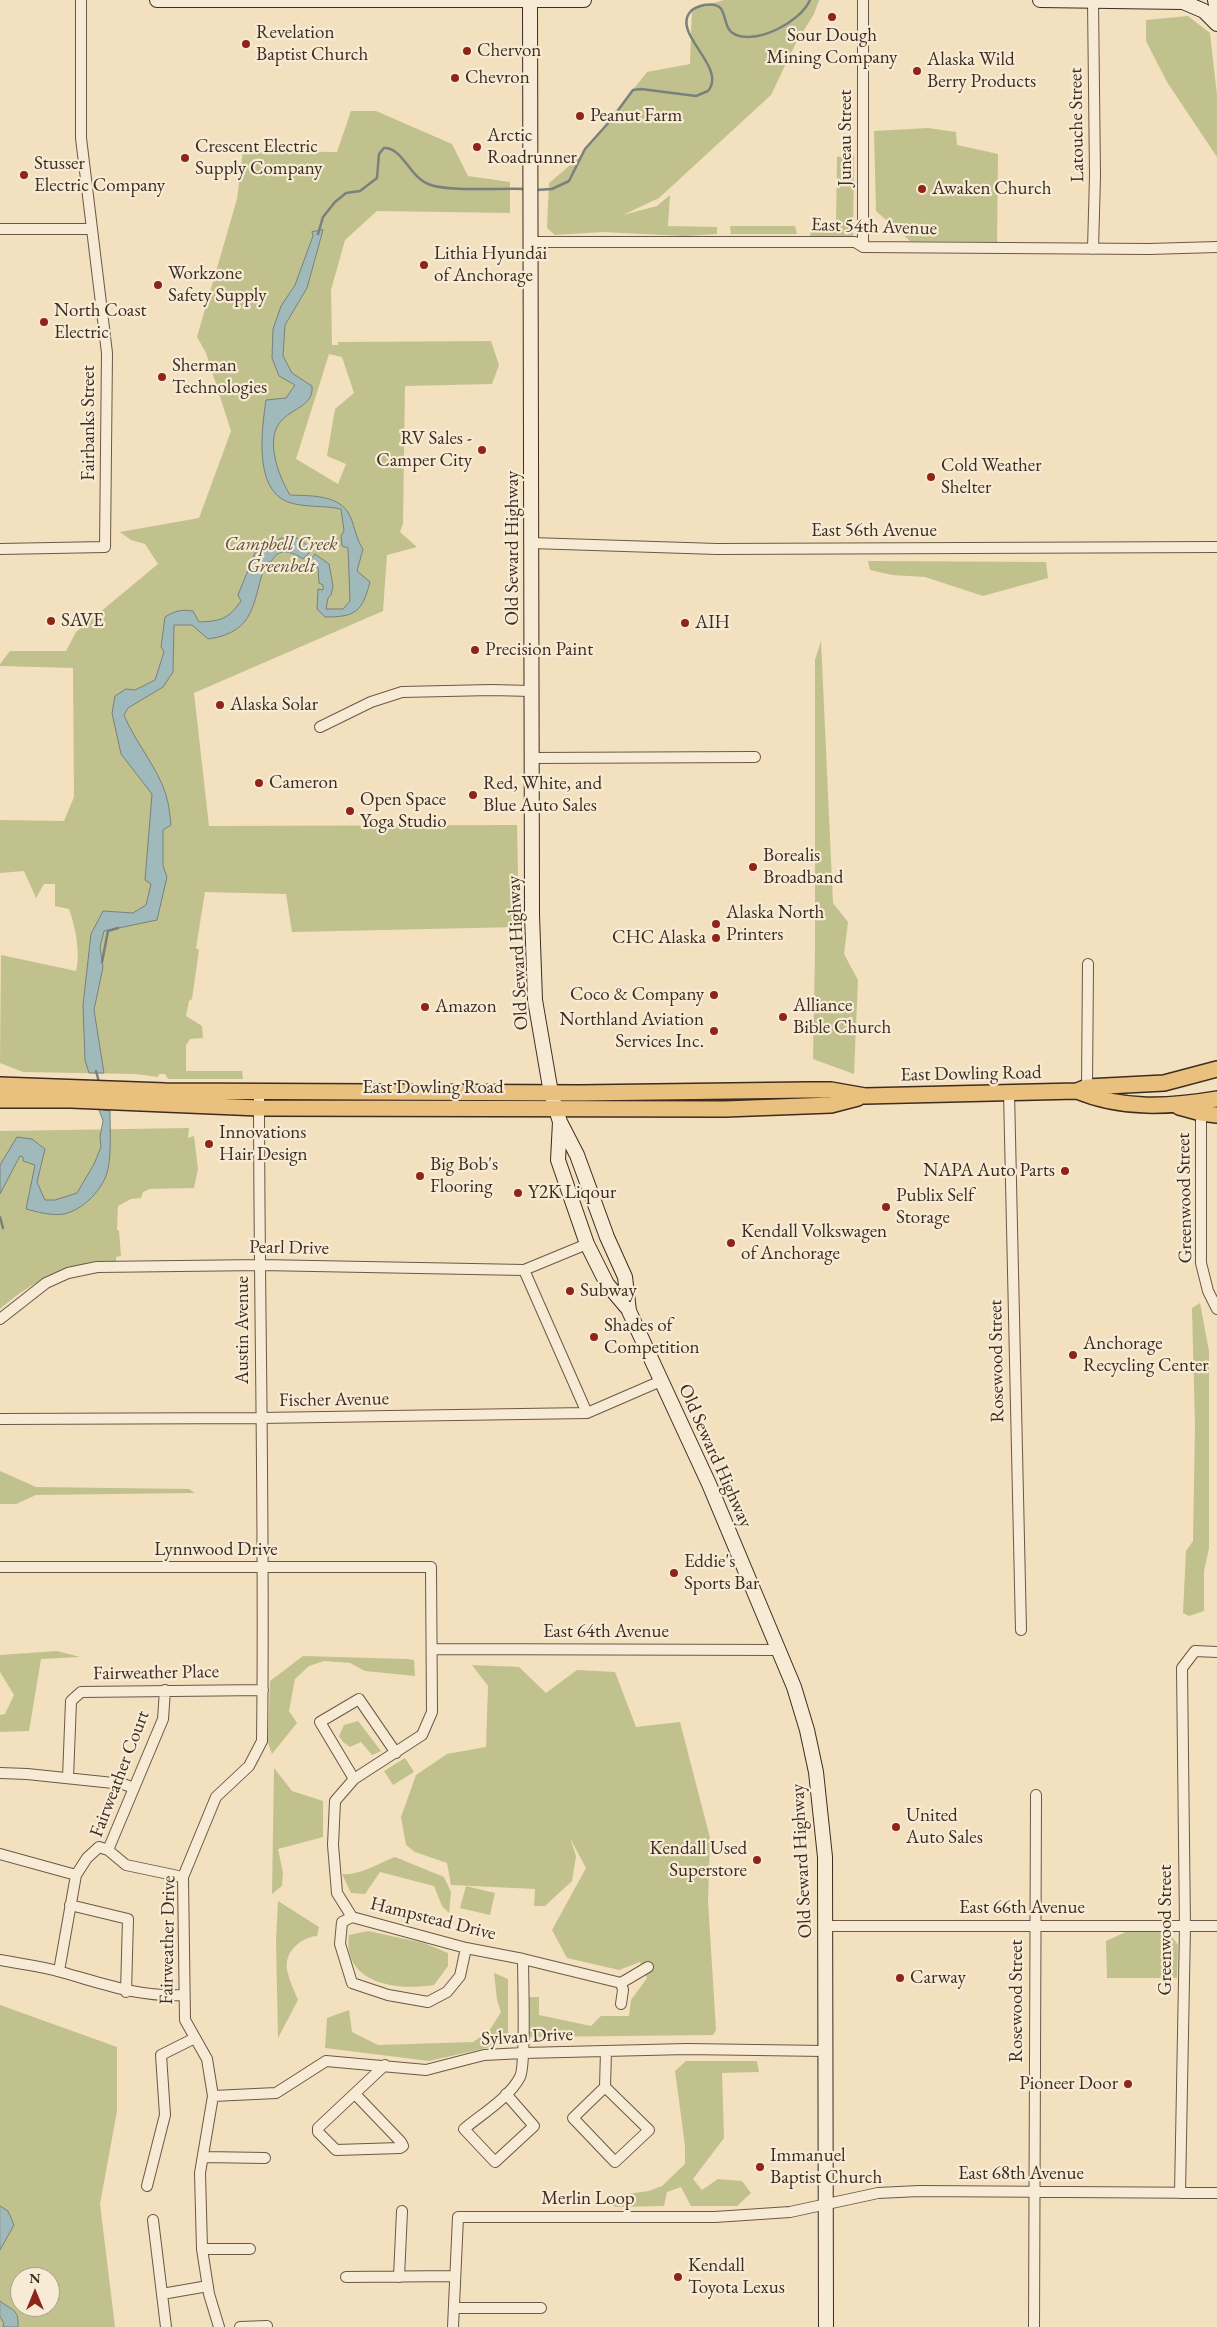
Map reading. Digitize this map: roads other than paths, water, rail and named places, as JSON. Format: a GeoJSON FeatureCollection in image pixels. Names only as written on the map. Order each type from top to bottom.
{"type":"FeatureCollection","features":[{"type":"Feature","properties":{"kind":"main road"},"geometry":{"type":"LineString","coordinates":[[157,0],[584,0]]}},
{"type":"Feature","properties":{"kind":"main road"},"geometry":{"type":"LineString","coordinates":[[1040,0],[1185,1],[1210,15],[1217,24]]}},
{"type":"Feature","properties":{"kind":"main road"},"geometry":{"type":"LineString","coordinates":[[1216,0],[1217,10]]}},
{"type":"Feature","properties":{"kind":"main road","name":"Old Seward Highway"},"geometry":{"type":"LineString","coordinates":[[530,1],[532,914],[535,1000],[551,1093],[558,1115],[577,1155],[607,1237],[625,1277],[629,1311]]}},
{"type":"Feature","properties":{"kind":"main road","name":"East Dowling Road"},"geometry":{"type":"LineString","coordinates":[[137,1097],[259,1092],[551,1093],[807,1090],[831,1090],[865,1096],[1082,1089],[1164,1083],[1217,1069]]}},
{"type":"Feature","properties":{"kind":"main road","name":"East Dowling Road"},"geometry":{"type":"LineString","coordinates":[[0,1084],[70,1094],[137,1097],[259,1108],[558,1115],[831,1105],[865,1096]]}},
{"type":"Feature","properties":{"kind":"main road","name":"East Dowling Road"},"geometry":{"type":"LineString","coordinates":[[1082,1089],[1093,1097],[1128,1105],[1175,1106],[1217,1099]]}},
{"type":"Feature","properties":{"kind":"main road","name":"East Dowling Road"},"geometry":{"type":"LineString","coordinates":[[0,1100],[70,1094]]}},
{"type":"Feature","properties":{"kind":"main road"},"geometry":{"type":"LineString","coordinates":[[1175,1106],[1217,1115]]}},
{"type":"Feature","properties":{"kind":"main road","name":"Old Seward Highway"},"geometry":{"type":"LineString","coordinates":[[558,1115],[558,1160],[587,1244],[607,1284],[629,1311],[709,1484],[779,1650],[801,1712],[816,1772],[825,1857],[826,2327]]}},
{"type":"Feature","properties":{"kind":"street","name":"Fairbanks Street"},"geometry":{"type":"LineString","coordinates":[[0,549],[105,547],[107,353],[82,138],[81,0]]}},
{"type":"Feature","properties":{"kind":"street","name":"Juneau Street"},"geometry":{"type":"LineString","coordinates":[[863,0],[863,247]]}},
{"type":"Feature","properties":{"kind":"street","name":"Latouche Street"},"geometry":{"type":"LineString","coordinates":[[1093,1],[1095,176],[1093,249]]}},
{"type":"Feature","properties":{"kind":"street"},"geometry":{"type":"LineString","coordinates":[[0,229],[92,229]]}},
{"type":"Feature","properties":{"kind":"street","name":"East 54th Avenue"},"geometry":{"type":"LineString","coordinates":[[530,242],[856,242],[863,247],[1217,248]]}},
{"type":"Feature","properties":{"kind":"street","name":"East 56th Avenue"},"geometry":{"type":"LineString","coordinates":[[531,543],[717,549],[1217,547]]}},
{"type":"Feature","properties":{"kind":"street"},"geometry":{"type":"LineString","coordinates":[[320,727],[371,702],[402,692],[532,691]]}},
{"type":"Feature","properties":{"kind":"street"},"geometry":{"type":"LineString","coordinates":[[532,758],[755,757]]}},
{"type":"Feature","properties":{"kind":"street"},"geometry":{"type":"LineString","coordinates":[[1082,1089],[1088,964]]}},
{"type":"Feature","properties":{"kind":"street","name":"Austin Avenue"},"geometry":{"type":"LineString","coordinates":[[259,1092],[260,1418],[264,1568]]}},
{"type":"Feature","properties":{"kind":"street","name":"Rosewood Street"},"geometry":{"type":"LineString","coordinates":[[1009,1092],[1021,1630]]}},
{"type":"Feature","properties":{"kind":"street","name":"Greenwood Street"},"geometry":{"type":"LineString","coordinates":[[1201,1113],[1202,1263],[1208,1290],[1217,1309]]}},
{"type":"Feature","properties":{"kind":"street","name":"Pearl Drive"},"geometry":{"type":"LineString","coordinates":[[0,1319],[46,1283],[68,1273],[97,1267],[261,1265],[524,1270],[587,1244]]}},
{"type":"Feature","properties":{"kind":"street"},"geometry":{"type":"LineString","coordinates":[[524,1270],[586,1413]]}},
{"type":"Feature","properties":{"kind":"street","name":"Fischer Avenue"},"geometry":{"type":"LineString","coordinates":[[0,1419],[260,1418],[586,1413],[661,1382]]}},
{"type":"Feature","properties":{"kind":"street","name":"Lynnwood Drive"},"geometry":{"type":"LineString","coordinates":[[0,1567],[431,1567]]}},
{"type":"Feature","properties":{"kind":"street","name":"Hampstead Drive"},"geometry":{"type":"LineString","coordinates":[[431,1567],[432,1712],[422,1735],[354,1779],[335,1801],[333,1845],[337,1893],[352,1917],[466,1948],[523,1959],[621,1984]]}},
{"type":"Feature","properties":{"kind":"street","name":"Fairweather Drive"},"geometry":{"type":"LineString","coordinates":[[219,2327],[208,2286],[202,2249],[200,2173],[213,2096],[207,2059],[185,2020],[183,1995],[183,1877],[216,1797],[249,1766],[262,1741],[264,1568]]}},
{"type":"Feature","properties":{"kind":"street","name":"East 64th Avenue"},"geometry":{"type":"LineString","coordinates":[[433,1649],[779,1650]]}},
{"type":"Feature","properties":{"kind":"street","name":"Greenwood Street"},"geometry":{"type":"LineString","coordinates":[[1180,2193],[1185,1927],[1182,1668],[1195,1652],[1217,1652]]}},
{"type":"Feature","properties":{"kind":"street","name":"Fairweather Court"},"geometry":{"type":"LineString","coordinates":[[165,1690],[163,1719],[108,1850],[126,1865],[183,1877]]}},
{"type":"Feature","properties":{"kind":"street","name":"Fairweather Place"},"geometry":{"type":"LineString","coordinates":[[68,1778],[71,1701],[81,1692],[263,1690]]}},
{"type":"Feature","properties":{"kind":"street"},"geometry":{"type":"LineString","coordinates":[[354,1779],[320,1722],[340,1709],[359,1699],[396,1753]]}},
{"type":"Feature","properties":{"kind":"street"},"geometry":{"type":"LineString","coordinates":[[0,1773],[123,1784],[134,1788]]}},
{"type":"Feature","properties":{"kind":"street","name":"Rosewood Street"},"geometry":{"type":"LineString","coordinates":[[1034,2327],[1034,1926],[1036,1795]]}},
{"type":"Feature","properties":{"kind":"street"},"geometry":{"type":"LineString","coordinates":[[59,1971],[76,1876],[87,1858],[99,1846],[108,1850]]}},
{"type":"Feature","properties":{"kind":"street"},"geometry":{"type":"LineString","coordinates":[[0,1854],[76,1876]]}},
{"type":"Feature","properties":{"kind":"street"},"geometry":{"type":"LineString","coordinates":[[70,1905],[128,1919],[126,1992]]}},
{"type":"Feature","properties":{"kind":"street"},"geometry":{"type":"LineString","coordinates":[[352,1917],[342,1922],[340,1944],[352,1984],[388,1995],[428,2002],[447,1992],[460,1976],[466,1948]]}},
{"type":"Feature","properties":{"kind":"street","name":"East 66th Avenue"},"geometry":{"type":"LineString","coordinates":[[826,1926],[1217,1926]]}},
{"type":"Feature","properties":{"kind":"street"},"geometry":{"type":"LineString","coordinates":[[506,2094],[534,2126],[495,2162],[464,2129],[506,2094],[521,2076],[523,2053],[523,1959]]}},
{"type":"Feature","properties":{"kind":"street"},"geometry":{"type":"LineString","coordinates":[[0,1960],[59,1971],[126,1992],[160,1996],[183,1995]]}},
{"type":"Feature","properties":{"kind":"street"},"geometry":{"type":"LineString","coordinates":[[621,2004],[623,1990],[621,1984],[648,1967]]}},
{"type":"Feature","properties":{"kind":"street"},"geometry":{"type":"LineString","coordinates":[[147,2186],[166,2115],[161,2055],[195,2038]]}},
{"type":"Feature","properties":{"kind":"street","name":"Sylvan Drive"},"geometry":{"type":"LineString","coordinates":[[213,2096],[276,2093],[326,2061],[426,2070],[484,2055],[523,2053],[687,2049],[825,2051]]}},
{"type":"Feature","properties":{"kind":"street"},"geometry":{"type":"LineString","coordinates":[[605,2087],[649,2130],[615,2162],[573,2118],[605,2087],[606,2051]]}},
{"type":"Feature","properties":{"kind":"street"},"geometry":{"type":"LineString","coordinates":[[355,2094],[403,2146],[400,2148],[336,2150],[318,2132],[318,2128],[385,2065]]}},
{"type":"Feature","properties":{"kind":"street"},"geometry":{"type":"LineString","coordinates":[[204,2157],[265,2158]]}},
{"type":"Feature","properties":{"kind":"street","name":"East 68th Avenue"},"geometry":{"type":"LineString","coordinates":[[826,2204],[878,2193],[919,2191],[1217,2192]]}},
{"type":"Feature","properties":{"kind":"street","name":"Merlin Loop"},"geometry":{"type":"LineString","coordinates":[[453,2327],[458,2217],[715,2217],[790,2212],[826,2204]]}},
{"type":"Feature","properties":{"kind":"street"},"geometry":{"type":"LineString","coordinates":[[399,2277],[402,2211]]}},
{"type":"Feature","properties":{"kind":"street"},"geometry":{"type":"LineString","coordinates":[[153,2220],[166,2327]]}},
{"type":"Feature","properties":{"kind":"street"},"geometry":{"type":"LineString","coordinates":[[202,2249],[250,2249]]}},
{"type":"Feature","properties":{"kind":"street"},"geometry":{"type":"LineString","coordinates":[[346,2277],[455,2276]]}},
{"type":"Feature","properties":{"kind":"street"},"geometry":{"type":"LineString","coordinates":[[162,2294],[208,2286]]}},
{"type":"Feature","properties":{"kind":"street"},"geometry":{"type":"LineString","coordinates":[[455,2308],[541,2308]]}},
{"type":"Feature","properties":{"kind":"street"},"geometry":{"type":"LineString","coordinates":[[240,2327],[267,2326]]}},
{"type":"Feature","properties":{"kind":"water"},"geometry":{"type":"Polygon","coordinates":[[[323,230],[307,288],[285,325],[283,356],[292,373],[312,386],[312,392],[307,402],[287,415],[277,427],[274,436],[274,446],[281,478],[290,495],[315,496],[332,500],[339,504],[350,516],[363,549],[357,571],[370,582],[364,600],[356,611],[336,617],[325,617],[317,609],[318,589],[323,590],[323,585],[319,583],[318,567],[309,562],[315,554],[329,564],[333,586],[326,609],[343,609],[350,601],[348,548],[342,546],[341,536],[344,531],[341,509],[294,504],[277,495],[269,485],[262,457],[266,400],[286,398],[295,385],[279,376],[272,358],[273,329],[281,306],[295,285],[313,236],[312,232],[323,230]]]}},
{"type":"Feature","properties":{"kind":"water"},"geometry":{"type":"Polygon","coordinates":[[[282,538],[297,538],[313,549],[303,559],[290,552],[281,552],[271,562],[266,562],[255,601],[245,622],[236,629],[224,635],[208,639],[192,625],[174,625],[173,672],[163,687],[128,708],[124,715],[158,775],[167,799],[171,825],[163,830],[163,866],[167,877],[157,920],[104,931],[100,947],[103,967],[94,1010],[104,1073],[89,1073],[85,1060],[83,1005],[91,934],[103,911],[133,913],[146,905],[151,884],[145,880],[152,794],[121,754],[112,713],[115,696],[126,689],[135,690],[155,680],[164,652],[161,647],[165,617],[185,610],[193,611],[199,622],[224,618],[241,601],[238,595],[255,553],[282,538]]]}},
{"type":"Feature","properties":{"kind":"water"},"geometry":{"type":"Polygon","coordinates":[[[99,1109],[110,1111],[109,1162],[103,1182],[89,1200],[77,1209],[64,1214],[49,1214],[26,1209],[35,1165],[23,1161],[23,1157],[20,1156],[0,1194],[0,1165],[17,1137],[32,1139],[45,1149],[37,1182],[45,1200],[55,1200],[77,1193],[94,1164],[101,1147],[100,1137],[103,1121],[99,1109]]]}},
{"type":"Feature","properties":{"kind":"water"},"geometry":{"type":"Polygon","coordinates":[[[0,2206],[8,2211],[14,2225],[0,2250],[0,2206]]]}},
{"type":"Feature","properties":{"kind":"water"},"geometry":{"type":"Polygon","coordinates":[[[0,2301],[10,2308],[10,2317],[17,2317],[18,2327],[3,2327],[4,2323],[0,2317],[0,2301]]]}},
{"type":"Feature","properties":{"kind":"waterway"},"geometry":{"type":"LineString","coordinates":[[535,190],[552,189],[569,181],[585,149],[610,121],[633,90],[641,89],[696,96],[708,91],[712,82],[711,71],[692,40],[688,29],[687,20],[692,10],[704,5],[719,7],[722,10],[727,27],[736,35],[745,37],[767,33],[789,23],[798,16],[810,0]]}},
{"type":"Feature","properties":{"kind":"waterway"},"geometry":{"type":"LineString","coordinates":[[318,234],[323,217],[335,202],[346,193],[360,191],[377,178],[379,154],[384,148],[396,152],[416,175],[428,184],[461,189],[525,189]]}},
{"type":"Feature","properties":{"kind":"waterway"},"geometry":{"type":"LineString","coordinates":[[102,962],[108,931],[118,928]]}},
{"type":"Feature","properties":{"kind":"waterway"},"geometry":{"type":"LineString","coordinates":[[96,1071],[99,1082]]}},
{"type":"Feature","properties":{"kind":"waterway"},"geometry":{"type":"LineString","coordinates":[[0,1217],[3,1228]]}},
{"type":"Feature","properties":{"kind":"place","name":"Sour Dough Mining Company"},"geometry":{"type":"Point","coordinates":[832,17]}},
{"type":"Feature","properties":{"kind":"place","name":"Revelation Baptist Church"},"geometry":{"type":"Point","coordinates":[246,44]}},
{"type":"Feature","properties":{"kind":"place","name":"Chervon"},"geometry":{"type":"Point","coordinates":[467,51]}},
{"type":"Feature","properties":{"kind":"place","name":"Alaska Wild Berry Products"},"geometry":{"type":"Point","coordinates":[917,71]}},
{"type":"Feature","properties":{"kind":"place","name":"Chevron"},"geometry":{"type":"Point","coordinates":[455,78]}},
{"type":"Feature","properties":{"kind":"place","name":"Peanut Farm"},"geometry":{"type":"Point","coordinates":[580,116]}},
{"type":"Feature","properties":{"kind":"place","name":"Arctic Roadrunner"},"geometry":{"type":"Point","coordinates":[477,147]}},
{"type":"Feature","properties":{"kind":"place","name":"Crescent Electric Supply Company"},"geometry":{"type":"Point","coordinates":[185,158]}},
{"type":"Feature","properties":{"kind":"place","name":"Stusser Electric Company"},"geometry":{"type":"Point","coordinates":[24,175]}},
{"type":"Feature","properties":{"kind":"place","name":"Awaken Church"},"geometry":{"type":"Point","coordinates":[922,189]}},
{"type":"Feature","properties":{"kind":"place","name":"Lithia Hyundai of Anchorage"},"geometry":{"type":"Point","coordinates":[424,265]}},
{"type":"Feature","properties":{"kind":"place","name":"Workzone Safety Supply"},"geometry":{"type":"Point","coordinates":[158,285]}},
{"type":"Feature","properties":{"kind":"place","name":"North Coast Electric"},"geometry":{"type":"Point","coordinates":[44,322]}},
{"type":"Feature","properties":{"kind":"place","name":"Sherman Technologies"},"geometry":{"type":"Point","coordinates":[162,377]}},
{"type":"Feature","properties":{"kind":"place","name":"RV Sales - Camper City"},"geometry":{"type":"Point","coordinates":[482,450]}},
{"type":"Feature","properties":{"kind":"place","name":"Cold Weather Shelter"},"geometry":{"type":"Point","coordinates":[931,477]}},
{"type":"Feature","properties":{"kind":"place","name":"SAVE"},"geometry":{"type":"Point","coordinates":[51,621]}},
{"type":"Feature","properties":{"kind":"place","name":"AIH"},"geometry":{"type":"Point","coordinates":[685,623]}},
{"type":"Feature","properties":{"kind":"place","name":"Precision Paint"},"geometry":{"type":"Point","coordinates":[475,650]}},
{"type":"Feature","properties":{"kind":"place","name":"Alaska Solar"},"geometry":{"type":"Point","coordinates":[220,705]}},
{"type":"Feature","properties":{"kind":"place","name":"Cameron"},"geometry":{"type":"Point","coordinates":[259,783]}},
{"type":"Feature","properties":{"kind":"place","name":"Red, White, and Blue Auto Sales"},"geometry":{"type":"Point","coordinates":[473,795]}},
{"type":"Feature","properties":{"kind":"place","name":"Open Space Yoga Studio"},"geometry":{"type":"Point","coordinates":[350,811]}},
{"type":"Feature","properties":{"kind":"place","name":"Borealis Broadband"},"geometry":{"type":"Point","coordinates":[753,867]}},
{"type":"Feature","properties":{"kind":"place","name":"Alaska North Printers"},"geometry":{"type":"Point","coordinates":[716,924]}},
{"type":"Feature","properties":{"kind":"place","name":"CHC Alaska"},"geometry":{"type":"Point","coordinates":[716,938]}},
{"type":"Feature","properties":{"kind":"place","name":"Coco & Company"},"geometry":{"type":"Point","coordinates":[714,995]}},
{"type":"Feature","properties":{"kind":"place","name":"Amazon"},"geometry":{"type":"Point","coordinates":[425,1007]}},
{"type":"Feature","properties":{"kind":"place","name":"Alliance Bible Church"},"geometry":{"type":"Point","coordinates":[783,1017]}},
{"type":"Feature","properties":{"kind":"place","name":"Northland Aviation Services Inc."},"geometry":{"type":"Point","coordinates":[714,1031]}},
{"type":"Feature","properties":{"kind":"place","name":"Innovations Hair Design"},"geometry":{"type":"Point","coordinates":[209,1144]}},
{"type":"Feature","properties":{"kind":"place","name":"NAPA Auto Parts"},"geometry":{"type":"Point","coordinates":[1065,1171]}},
{"type":"Feature","properties":{"kind":"place","name":"Big Bob's Flooring"},"geometry":{"type":"Point","coordinates":[420,1176]}},
{"type":"Feature","properties":{"kind":"place","name":"Y2K Liqour"},"geometry":{"type":"Point","coordinates":[518,1193]}},
{"type":"Feature","properties":{"kind":"place","name":"Publix Self Storage"},"geometry":{"type":"Point","coordinates":[886,1207]}},
{"type":"Feature","properties":{"kind":"place","name":"Kendall Volkswagen of Anchorage"},"geometry":{"type":"Point","coordinates":[731,1243]}},
{"type":"Feature","properties":{"kind":"place","name":"Subway"},"geometry":{"type":"Point","coordinates":[570,1291]}},
{"type":"Feature","properties":{"kind":"place","name":"Shades of Competition"},"geometry":{"type":"Point","coordinates":[594,1337]}},
{"type":"Feature","properties":{"kind":"place","name":"Anchorage Recycling Center"},"geometry":{"type":"Point","coordinates":[1073,1355]}},
{"type":"Feature","properties":{"kind":"place","name":"Eddie's Sports Bar"},"geometry":{"type":"Point","coordinates":[674,1573]}},
{"type":"Feature","properties":{"kind":"place","name":"United Auto Sales"},"geometry":{"type":"Point","coordinates":[896,1827]}},
{"type":"Feature","properties":{"kind":"place","name":"Kendall Used Superstore"},"geometry":{"type":"Point","coordinates":[757,1860]}},
{"type":"Feature","properties":{"kind":"place","name":"Carway"},"geometry":{"type":"Point","coordinates":[900,1978]}},
{"type":"Feature","properties":{"kind":"place","name":"Pioneer Door"},"geometry":{"type":"Point","coordinates":[1128,2084]}},
{"type":"Feature","properties":{"kind":"place","name":"Immanuel Baptist Church"},"geometry":{"type":"Point","coordinates":[760,2167]}},
{"type":"Feature","properties":{"kind":"place","name":"Kendall Toyota Lexus"},"geometry":{"type":"Point","coordinates":[678,2277]}},
{"type":"Feature","properties":{"kind":"park label","name":"Campbell Creek Greenbelt"},"geometry":{"type":"Point","coordinates":[281,556]}}]}
